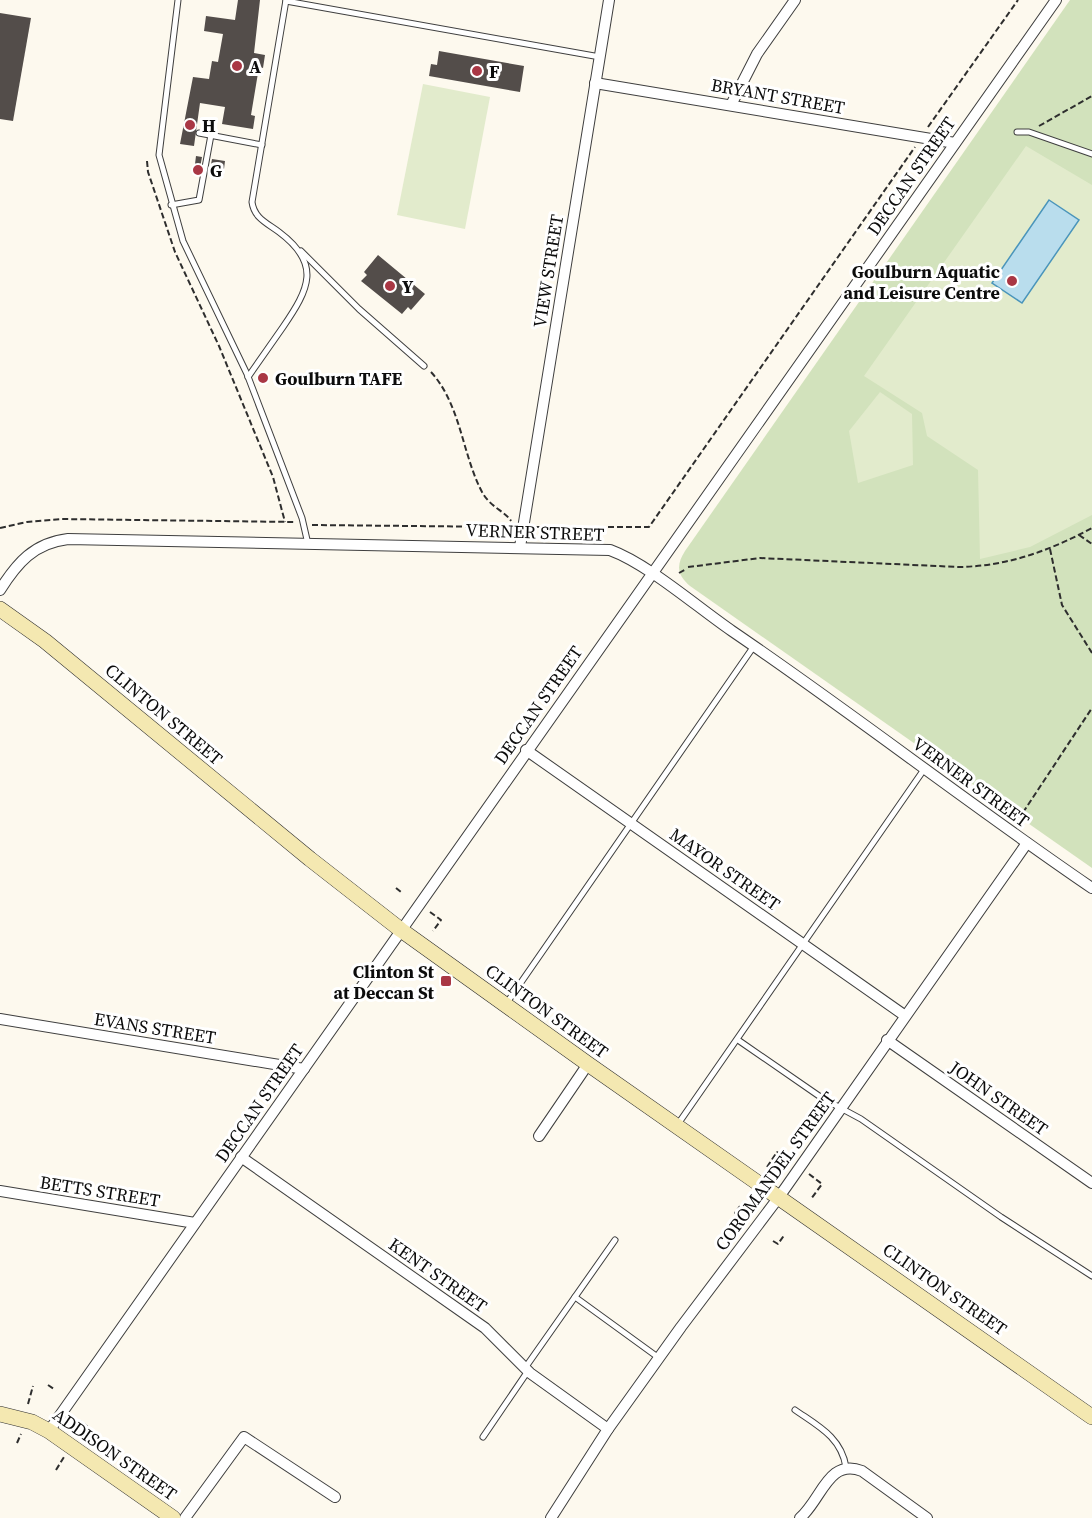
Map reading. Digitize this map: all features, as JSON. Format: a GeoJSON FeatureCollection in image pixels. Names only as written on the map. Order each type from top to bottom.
{"type":"FeatureCollection","features":[{"type":"Feature","properties":{"kind":"street","name":"VIEW STREET"},"geometry":{"type":"LineString","coordinates":[[520,547],[609,0]]}},
{"type":"Feature","properties":{"kind":"street"},"geometry":{"type":"LineString","coordinates":[[731,105],[757,54],[795,0]]}},
{"type":"Feature","properties":{"kind":"street","name":"DECCAN STREET"},"geometry":{"type":"LineString","coordinates":[[49,1431],[526,750],[1056,0]]}},
{"type":"Feature","properties":{"kind":"street","name":"BRYANT STREET"},"geometry":{"type":"LineString","coordinates":[[595,83],[955,143]]}},
{"type":"Feature","properties":{"kind":"street","name":"VERNER STREET"},"geometry":{"type":"LineString","coordinates":[[0,590],[25,557],[33,550],[55,541],[610,550],[627,558],[754,646],[925,768],[1007,830],[1092,888]]}},
{"type":"Feature","properties":{"kind":"street","name":"CLINTON STREET"},"geometry":{"type":"LineString","coordinates":[[0,609],[45,641],[283,837],[401,930],[588,1064],[1092,1417]]}},
{"type":"Feature","properties":{"kind":"street","name":"MAYOR STREET"},"geometry":{"type":"LineString","coordinates":[[526,750],[904,1015]]}},
{"type":"Feature","properties":{"kind":"street","name":"COROMANDEL STREET"},"geometry":{"type":"LineString","coordinates":[[551,1518],[608,1429],[779,1197],[886,1040],[1026,843]]}},
{"type":"Feature","properties":{"kind":"street","name":"EVANS STREET"},"geometry":{"type":"LineString","coordinates":[[0,1019],[304,1069]]}},
{"type":"Feature","properties":{"kind":"street","name":"JOHN STREET"},"geometry":{"type":"LineString","coordinates":[[886,1040],[1092,1183]]}},
{"type":"Feature","properties":{"kind":"street"},"geometry":{"type":"LineString","coordinates":[[539,1136],[588,1064]]}},
{"type":"Feature","properties":{"kind":"street","name":"KENT STREET"},"geometry":{"type":"LineString","coordinates":[[241,1157],[485,1328],[526,1369],[608,1429]]}},
{"type":"Feature","properties":{"kind":"street","name":"BETTS STREET"},"geometry":{"type":"LineString","coordinates":[[0,1191],[195,1223]]}},
{"type":"Feature","properties":{"kind":"street","name":"ADDISON STREET"},"geometry":{"type":"LineString","coordinates":[[0,1414],[32,1422],[49,1431],[173,1518]]}},
{"type":"Feature","properties":{"kind":"street"},"geometry":{"type":"LineString","coordinates":[[185,1518],[244,1437],[335,1497]]}},
{"type":"Feature","properties":{"kind":"street"},"geometry":{"type":"LineString","coordinates":[[800,1518],[809,1510],[830,1477],[840,1468],[846,1467],[862,1471],[927,1518]]}},
{"type":"Feature","properties":{"kind":"lane"},"geometry":{"type":"LineString","coordinates":[[178,0],[159,155],[171,205],[200,282],[248,377],[304,524],[308,544]]}},
{"type":"Feature","properties":{"kind":"lane"},"geometry":{"type":"LineString","coordinates":[[424,366],[359,309],[295,246],[260,219],[253,207],[286,0],[600,57]]}},
{"type":"Feature","properties":{"kind":"lane"},"geometry":{"type":"LineString","coordinates":[[1017,132],[1029,132],[1092,154]]}},
{"type":"Feature","properties":{"kind":"lane"},"geometry":{"type":"LineString","coordinates":[[199,133],[262,144]]}},
{"type":"Feature","properties":{"kind":"lane"},"geometry":{"type":"LineString","coordinates":[[171,205],[199,200],[211,135]]}},
{"type":"Feature","properties":{"kind":"lane"},"geometry":{"type":"LineString","coordinates":[[248,377],[297,306],[306,288],[307,269],[295,246]]}},
{"type":"Feature","properties":{"kind":"lane"},"geometry":{"type":"LineString","coordinates":[[505,1005],[754,646]]}},
{"type":"Feature","properties":{"kind":"lane"},"geometry":{"type":"LineString","coordinates":[[677,1126],[805,945],[925,768]]}},
{"type":"Feature","properties":{"kind":"lane"},"geometry":{"type":"LineString","coordinates":[[738,1040],[861,1119],[1092,1276]]}},
{"type":"Feature","properties":{"kind":"lane"},"geometry":{"type":"LineString","coordinates":[[483,1437],[526,1369],[615,1240]]}},
{"type":"Feature","properties":{"kind":"lane"},"geometry":{"type":"LineString","coordinates":[[575,1297],[659,1358]]}},
{"type":"Feature","properties":{"kind":"lane"},"geometry":{"type":"LineString","coordinates":[[795,1410],[833,1438],[843,1454],[846,1467]]}},
{"type":"Feature","properties":{"kind":"path"},"geometry":{"type":"LineString","coordinates":[[0,528],[27,522],[61,519],[510,527],[649,527],[1018,0]]}},
{"type":"Feature","properties":{"kind":"path"},"geometry":{"type":"LineString","coordinates":[[1029,132],[1092,96]]}},
{"type":"Feature","properties":{"kind":"path"},"geometry":{"type":"LineString","coordinates":[[147,161],[150,178],[175,252],[254,428],[273,477],[285,522]]}},
{"type":"Feature","properties":{"kind":"path"},"geometry":{"type":"LineString","coordinates":[[424,366],[439,383],[450,403],[470,465],[484,495],[495,510],[512,519],[510,527]]}},
{"type":"Feature","properties":{"kind":"path"},"geometry":{"type":"LineString","coordinates":[[679,573],[687,568],[760,558],[974,567],[1019,560],[1050,549],[1092,528]]}},
{"type":"Feature","properties":{"kind":"path"},"geometry":{"type":"LineString","coordinates":[[1079,535],[1092,544]]}},
{"type":"Feature","properties":{"kind":"path"},"geometry":{"type":"LineString","coordinates":[[1050,549],[1062,605],[1092,653]]}},
{"type":"Feature","properties":{"kind":"path"},"geometry":{"type":"LineString","coordinates":[[1007,830],[1018,820],[1092,708]]}},
{"type":"Feature","properties":{"kind":"path"},"geometry":{"type":"LineString","coordinates":[[396,888],[401,892]]}},
{"type":"Feature","properties":{"kind":"path"},"geometry":{"type":"LineString","coordinates":[[430,912],[441,920],[433,931]]}},
{"type":"Feature","properties":{"kind":"path"},"geometry":{"type":"LineString","coordinates":[[767,1167],[777,1152],[788,1160]]}},
{"type":"Feature","properties":{"kind":"path"},"geometry":{"type":"LineString","coordinates":[[809,1174],[822,1184],[812,1199]]}},
{"type":"Feature","properties":{"kind":"path"},"geometry":{"type":"LineString","coordinates":[[739,1216],[735,1213],[740,1206]]}},
{"type":"Feature","properties":{"kind":"path"},"geometry":{"type":"LineString","coordinates":[[773,1241],[778,1244],[785,1234]]}},
{"type":"Feature","properties":{"kind":"path"},"geometry":{"type":"LineString","coordinates":[[48,1385],[54,1389]]}},
{"type":"Feature","properties":{"kind":"path"},"geometry":{"type":"LineString","coordinates":[[28,1404],[33,1386]]}},
{"type":"Feature","properties":{"kind":"path"},"geometry":{"type":"LineString","coordinates":[[80,1421],[87,1426],[80,1435]]}},
{"type":"Feature","properties":{"kind":"path"},"geometry":{"type":"LineString","coordinates":[[17,1443],[21,1434]]}},
{"type":"Feature","properties":{"kind":"path"},"geometry":{"type":"LineString","coordinates":[[56,1470],[64,1458]]}},
{"type":"Feature","properties":{"kind":"green space"},"geometry":{"type":"Polygon","coordinates":[[[1070,0],[1092,0],[1092,868],[690,586],[682,578],[679,570],[685,551],[1070,0]]]}},
{"type":"Feature","properties":{"kind":"green space"},"geometry":{"type":"Polygon","coordinates":[[[423,84],[490,97],[465,229],[397,215],[423,84]]]}},
{"type":"Feature","properties":{"kind":"green space","name":"Goulburn Aquatic and Leisure Centre"},"geometry":{"type":"Polygon","coordinates":[[[1026,146],[1092,185],[1092,515],[1030,547],[980,559],[978,470],[927,436],[922,413],[864,376],[1026,146]]]}},
{"type":"Feature","properties":{"kind":"green space"},"geometry":{"type":"Polygon","coordinates":[[[880,392],[912,414],[913,465],[858,483],[849,431],[880,392]]]}},
{"type":"Feature","properties":{"kind":"water"},"geometry":{"type":"Polygon","coordinates":[[[1049,200],[1079,220],[1022,303],[992,283],[1049,200]]]}},
{"type":"Feature","properties":{"kind":"building","name":"A"},"geometry":{"type":"Polygon","coordinates":[[[238,0],[260,0],[254,53],[265,55],[263,68],[259,67],[251,115],[255,116],[253,129],[222,124],[225,107],[200,103],[194,146],[180,144],[193,77],[209,79],[212,61],[218,62],[223,34],[204,31],[206,16],[235,20],[238,0]]]}},
{"type":"Feature","properties":{"kind":"building"},"geometry":{"type":"Polygon","coordinates":[[[0,13],[31,18],[13,121],[0,119],[0,13]]]}},
{"type":"Feature","properties":{"kind":"building","name":"F"},"geometry":{"type":"Polygon","coordinates":[[[439,51],[524,66],[520,92],[429,76],[431,64],[437,65],[439,51]]]}},
{"type":"Feature","properties":{"kind":"building"},"geometry":{"type":"Polygon","coordinates":[[[196,156],[202,157],[199,173],[194,172],[196,156]]]}},
{"type":"Feature","properties":{"kind":"building"},"geometry":{"type":"Polygon","coordinates":[[[212,159],[225,161],[223,177],[209,175],[212,159]]]}},
{"type":"Feature","properties":{"kind":"building","name":"Y"},"geometry":{"type":"Polygon","coordinates":[[[378,255],[425,294],[411,310],[408,307],[402,314],[361,281],[367,275],[364,272],[378,255]]]}},
{"type":"Feature","properties":{"kind":"place","name":"A"},"geometry":{"type":"Point","coordinates":[237,66]}},
{"type":"Feature","properties":{"kind":"place","name":"F"},"geometry":{"type":"Point","coordinates":[477,71]}},
{"type":"Feature","properties":{"kind":"place","name":"H"},"geometry":{"type":"Point","coordinates":[190,125]}},
{"type":"Feature","properties":{"kind":"place","name":"G"},"geometry":{"type":"Point","coordinates":[198,170]}},
{"type":"Feature","properties":{"kind":"place","name":"Goulburn Aquatic and Leisure Centre"},"geometry":{"type":"Point","coordinates":[1012,281]}},
{"type":"Feature","properties":{"kind":"place","name":"Y"},"geometry":{"type":"Point","coordinates":[390,286]}},
{"type":"Feature","properties":{"kind":"place","name":"Goulburn TAFE"},"geometry":{"type":"Point","coordinates":[263,378]}},
{"type":"Feature","properties":{"kind":"place","name":"Clinton St at Deccan St"},"geometry":{"type":"Point","coordinates":[446,981]}}]}
